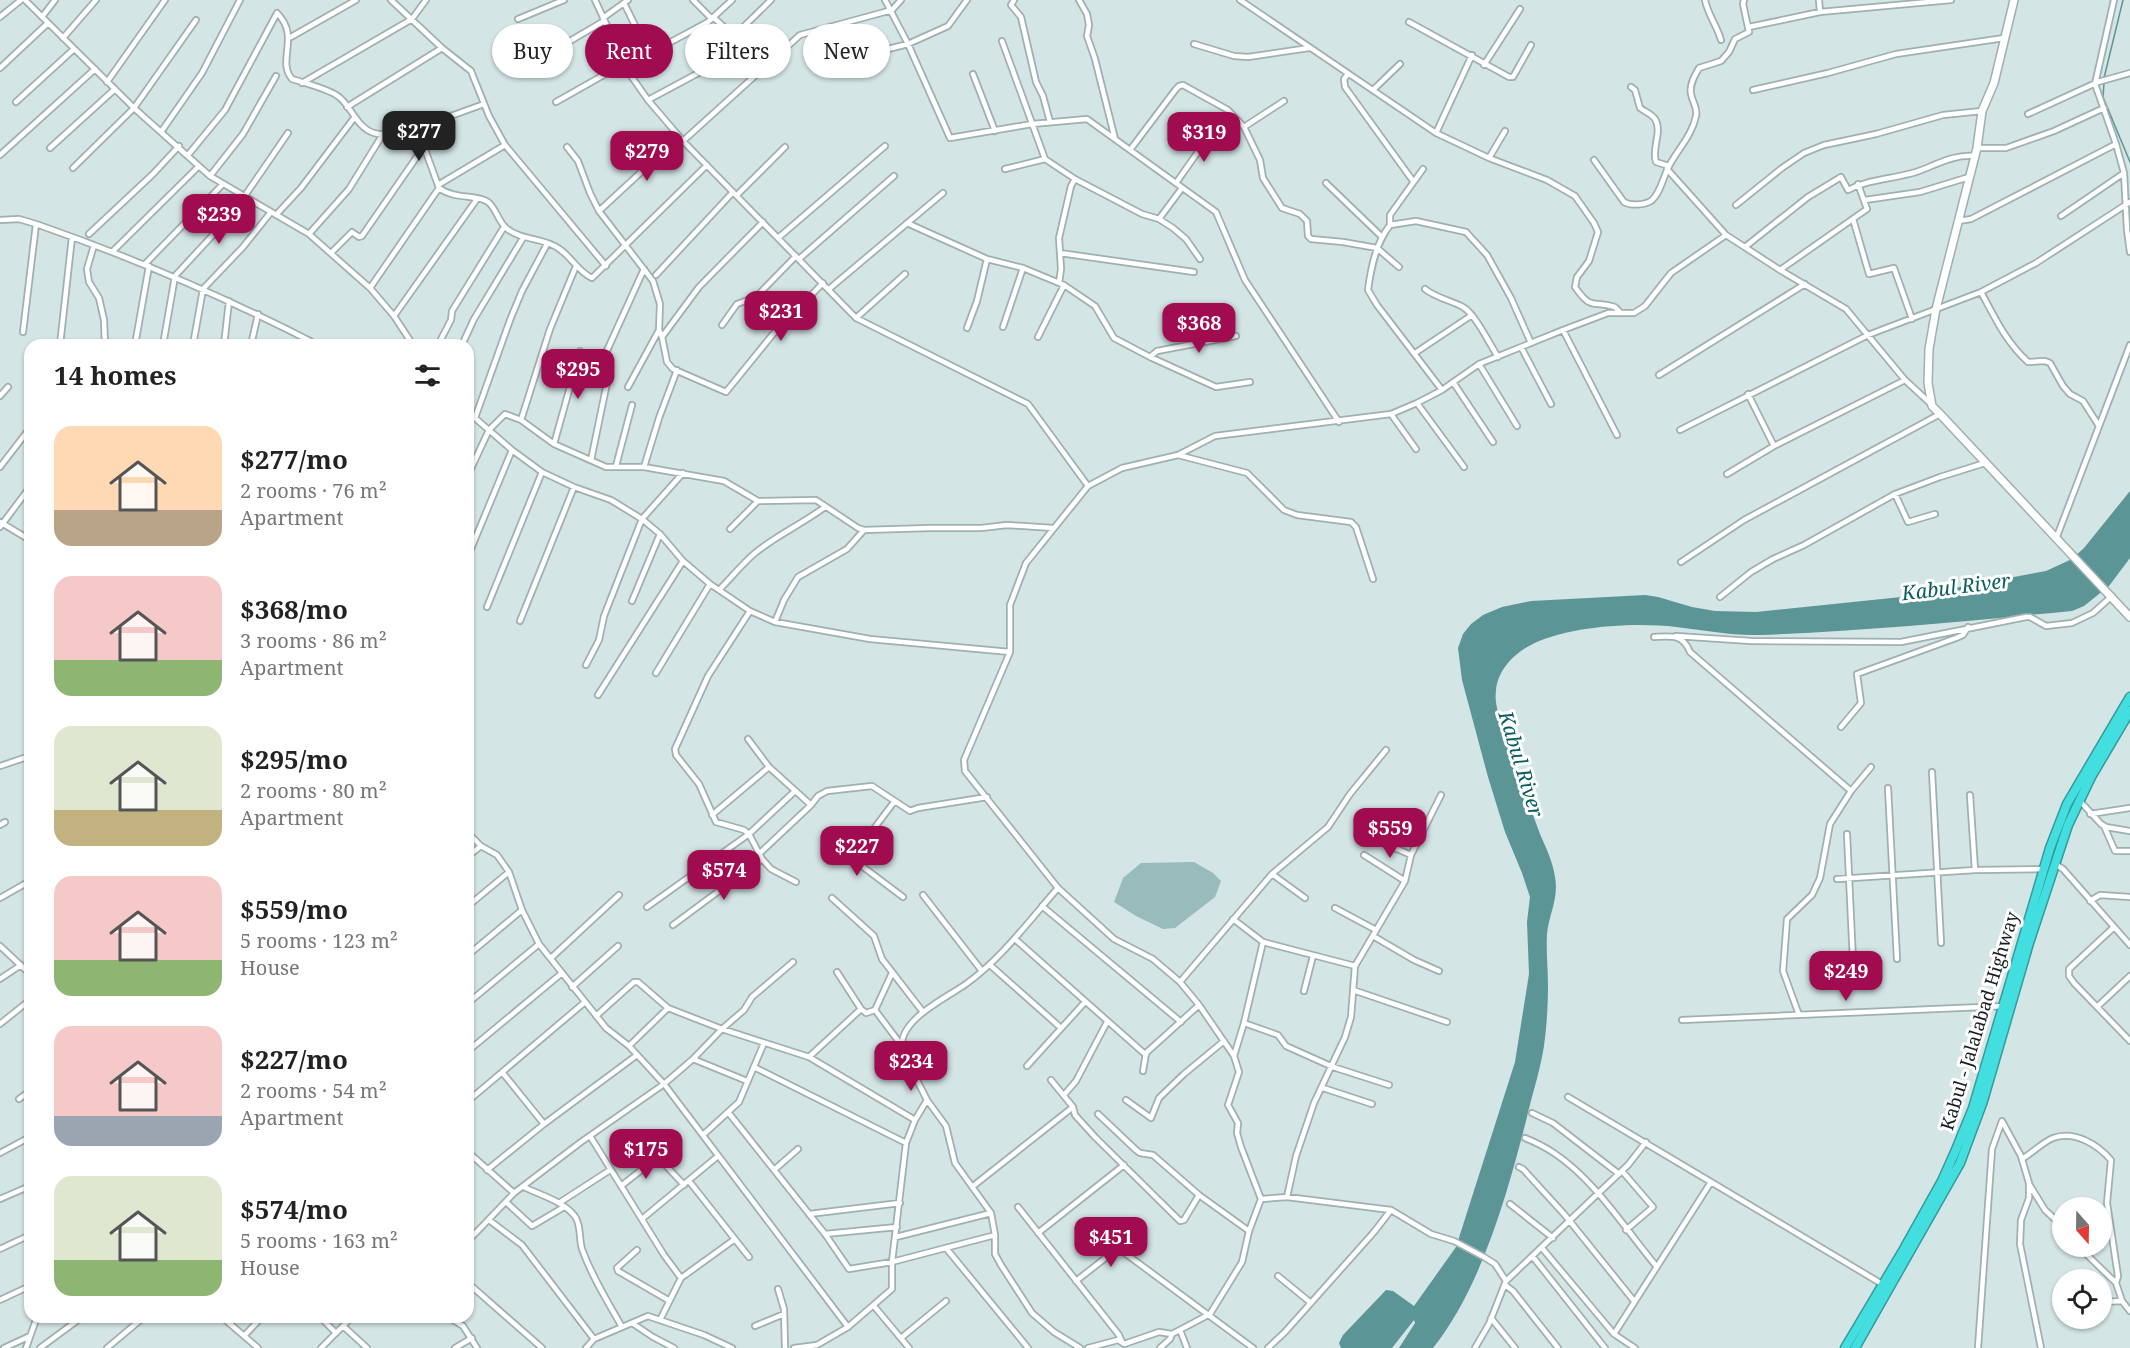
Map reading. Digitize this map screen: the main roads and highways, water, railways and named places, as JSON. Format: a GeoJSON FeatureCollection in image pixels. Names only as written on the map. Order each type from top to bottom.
{"type":"FeatureCollection","features":[{"type":"Feature","properties":{"kind":"highway","name":"Kabul - Jalalabad Highway"},"geometry":{"type":"LineString","coordinates":[[1854,1348],[1960,1163],[1983,1101],[2043,868],[2067,804],[2130,697]]}},
{"type":"Feature","properties":{"kind":"highway","name":"Kabul - Jalalabad Highway"},"geometry":{"type":"LineString","coordinates":[[1845,1348],[1942,1181],[1955,1152],[1973,1108],[2054,862],[2079,800],[2130,711]]}},
{"type":"Feature","properties":{"kind":"waterway"},"geometry":{"type":"LineString","coordinates":[[2104,78],[2123,0]]}},
{"type":"Feature","properties":{"kind":"waterway"},"geometry":{"type":"LineString","coordinates":[[2104,83],[2103,97],[2130,162]]}},
{"type":"Feature","properties":{"kind":"water label","name":"Kabul River"},"geometry":{"type":"Point","coordinates":[1956,587]}},
{"type":"Feature","properties":{"kind":"water label","name":"Kabul River"},"geometry":{"type":"Point","coordinates":[1521,764]}}]}
